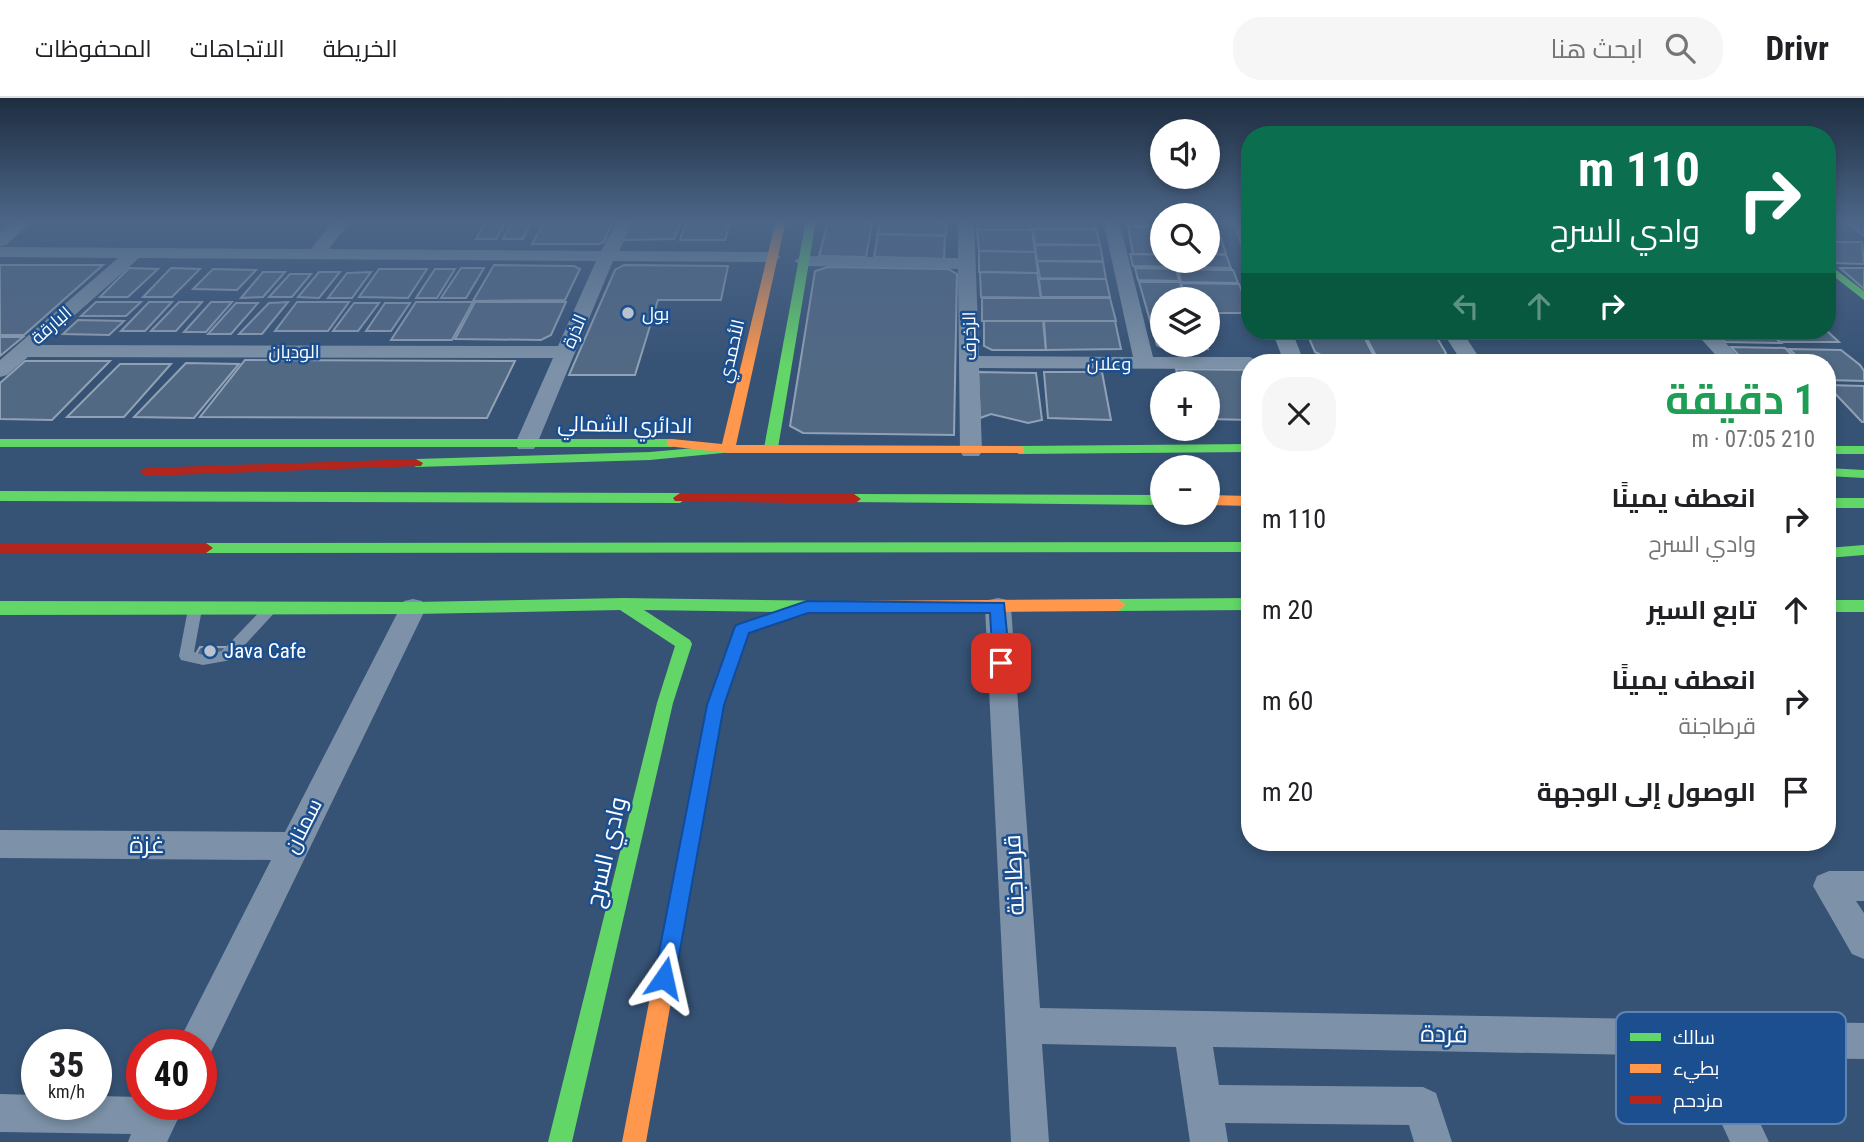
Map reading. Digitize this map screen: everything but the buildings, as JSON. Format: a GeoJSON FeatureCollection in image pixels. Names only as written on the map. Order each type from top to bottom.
{"type":"FeatureCollection","features":[{"type":"Feature","properties":{"kind":"main road","name":"الأحمدي"},"geometry":{"type":"LineString","coordinates":[[728,449],[769,269]]}},
{"type":"Feature","properties":{"kind":"main road"},"geometry":{"type":"LineString","coordinates":[[771,448],[802,269]]}},
{"type":"Feature","properties":{"kind":"main road"},"geometry":{"type":"LineString","coordinates":[[1836,273],[1864,297]]}},
{"type":"Feature","properties":{"kind":"main road","name":"الدائري الشمالي"},"geometry":{"type":"LineString","coordinates":[[0,443],[668,443],[728,449],[971,451],[1241,448]]}},
{"type":"Feature","properties":{"kind":"main road"},"geometry":{"type":"LineString","coordinates":[[128,473],[650,456],[728,449]]}},
{"type":"Feature","properties":{"kind":"main road"},"geometry":{"type":"LineString","coordinates":[[1836,450],[1864,450]]}},
{"type":"Feature","properties":{"kind":"main road"},"geometry":{"type":"LineString","coordinates":[[1836,472],[1864,474]]}},
{"type":"Feature","properties":{"kind":"main road"},"geometry":{"type":"LineString","coordinates":[[0,495],[76,479]]}},
{"type":"Feature","properties":{"kind":"main road"},"geometry":{"type":"LineString","coordinates":[[0,495],[1150,500]]}},
{"type":"Feature","properties":{"kind":"main road"},"geometry":{"type":"LineString","coordinates":[[1220,500],[1241,500]]}},
{"type":"Feature","properties":{"kind":"main road"},"geometry":{"type":"LineString","coordinates":[[1836,503],[1864,503]]}},
{"type":"Feature","properties":{"kind":"main road"},"geometry":{"type":"LineString","coordinates":[[0,548],[1241,547]]}},
{"type":"Feature","properties":{"kind":"main road"},"geometry":{"type":"LineString","coordinates":[[1836,547],[1864,548]]}},
{"type":"Feature","properties":{"kind":"main road"},"geometry":{"type":"LineString","coordinates":[[1836,552],[1864,548]]}},
{"type":"Feature","properties":{"kind":"main road"},"geometry":{"type":"LineString","coordinates":[[0,608],[413,608],[624,604],[998,607],[1241,604]]}},
{"type":"Feature","properties":{"kind":"main road","name":"وادي السرح"},"geometry":{"type":"LineString","coordinates":[[560,1142],[684,644],[624,604]]}},
{"type":"Feature","properties":{"kind":"main road"},"geometry":{"type":"LineString","coordinates":[[1836,606],[1864,606]]}},
{"type":"Feature","properties":{"kind":"main road"},"geometry":{"type":"LineString","coordinates":[[634,1142],[709,705],[742,629],[807,607]]}},
{"type":"Feature","properties":{"kind":"street","name":"البارقة"},"geometry":{"type":"LineString","coordinates":[[0,371],[116,269]]}},
{"type":"Feature","properties":{"kind":"street","name":"الذرة"},"geometry":{"type":"LineString","coordinates":[[526,444],[601,269]]}},
{"type":"Feature","properties":{"kind":"street","name":"الزخرف"},"geometry":{"type":"LineString","coordinates":[[968,269],[971,451]]}},
{"type":"Feature","properties":{"kind":"street"},"geometry":{"type":"LineString","coordinates":[[1123,269],[1145,363]]}},
{"type":"Feature","properties":{"kind":"street"},"geometry":{"type":"LineString","coordinates":[[1712,340],[1726,354]]}},
{"type":"Feature","properties":{"kind":"street","name":"الوديان"},"geometry":{"type":"LineString","coordinates":[[22,351],[565,352]]}},
{"type":"Feature","properties":{"kind":"street","name":"وعلان"},"geometry":{"type":"LineString","coordinates":[[969,362],[1241,363]]}},
{"type":"Feature","properties":{"kind":"street","name":"قرطاجنة"},"geometry":{"type":"LineString","coordinates":[[998,607],[1030,1142]]}},
{"type":"Feature","properties":{"kind":"street","name":"سمنان"},"geometry":{"type":"LineString","coordinates":[[203,1029],[413,608]]}},
{"type":"Feature","properties":{"kind":"street","name":"غزة"},"geometry":{"type":"LineString","coordinates":[[0,844],[293,846]]}},
{"type":"Feature","properties":{"kind":"street"},"geometry":{"type":"LineString","coordinates":[[1864,886],[1829,886],[1864,943]]}},
{"type":"Feature","properties":{"kind":"street","name":"فردة"},"geometry":{"type":"LineString","coordinates":[[1023,1026],[1616,1036]]}},
{"type":"Feature","properties":{"kind":"street"},"geometry":{"type":"LineString","coordinates":[[1192,1029],[1209,1142]]}},
{"type":"Feature","properties":{"kind":"street","name":"فردة"},"geometry":{"type":"LineString","coordinates":[[1846,1041],[1864,1041]]}},
{"type":"Feature","properties":{"kind":"street"},"geometry":{"type":"LineString","coordinates":[[1203,1104],[1423,1106],[1433,1142]]}},
{"type":"Feature","properties":{"kind":"street"},"geometry":{"type":"LineString","coordinates":[[0,1113],[157,1121]]}},
{"type":"Feature","properties":{"kind":"street"},"geometry":{"type":"LineString","coordinates":[[1742,1124],[1750,1142]]}},
{"type":"Feature","properties":{"kind":"lane"},"geometry":{"type":"LineString","coordinates":[[195,609],[186,656],[203,660],[226,656],[272,608]]}},
{"type":"Feature","properties":{"kind":"traffic: fast"},"geometry":{"type":"LineString","coordinates":[[771,448],[802,269]]}},
{"type":"Feature","properties":{"kind":"traffic: fast"},"geometry":{"type":"LineString","coordinates":[[1836,274],[1864,297]]}},
{"type":"Feature","properties":{"kind":"traffic: fast"},"geometry":{"type":"LineString","coordinates":[[0,443],[672,443]]}},
{"type":"Feature","properties":{"kind":"traffic: fast"},"geometry":{"type":"LineString","coordinates":[[1019,450],[1241,448]]}},
{"type":"Feature","properties":{"kind":"traffic: fast"},"geometry":{"type":"LineString","coordinates":[[416,463],[650,456],[728,449]]}},
{"type":"Feature","properties":{"kind":"traffic: fast"},"geometry":{"type":"LineString","coordinates":[[1836,450],[1864,450]]}},
{"type":"Feature","properties":{"kind":"traffic: fast"},"geometry":{"type":"LineString","coordinates":[[1836,472],[1864,474]]}},
{"type":"Feature","properties":{"kind":"traffic: fast"},"geometry":{"type":"LineString","coordinates":[[0,496],[680,498]]}},
{"type":"Feature","properties":{"kind":"traffic: fast"},"geometry":{"type":"LineString","coordinates":[[854,499],[1150,500]]}},
{"type":"Feature","properties":{"kind":"traffic: fast"},"geometry":{"type":"LineString","coordinates":[[1836,503],[1864,503]]}},
{"type":"Feature","properties":{"kind":"traffic: fast"},"geometry":{"type":"LineString","coordinates":[[206,548],[1241,547]]}},
{"type":"Feature","properties":{"kind":"traffic: fast"},"geometry":{"type":"LineString","coordinates":[[1836,552],[1864,550]]}},
{"type":"Feature","properties":{"kind":"traffic: fast"},"geometry":{"type":"LineString","coordinates":[[0,609],[413,608],[623,604],[843,607]]}},
{"type":"Feature","properties":{"kind":"traffic: fast"},"geometry":{"type":"LineString","coordinates":[[560,1142],[665,703],[684,644],[623,604]]}},
{"type":"Feature","properties":{"kind":"traffic: fast"},"geometry":{"type":"LineString","coordinates":[[1118,605],[1241,604]]}},
{"type":"Feature","properties":{"kind":"traffic: fast"},"geometry":{"type":"LineString","coordinates":[[1836,606],[1864,606]]}},
{"type":"Feature","properties":{"kind":"traffic: fast"},"geometry":{"type":"LineString","coordinates":[[0,607],[18,609]]}},
{"type":"Feature","properties":{"kind":"traffic: fast"},"geometry":{"type":"LineString","coordinates":[[684,873],[716,705],[742,629],[786,614]]}},
{"type":"Feature","properties":{"kind":"traffic: slow"},"geometry":{"type":"LineString","coordinates":[[728,449],[770,269]]}},
{"type":"Feature","properties":{"kind":"traffic: slow"},"geometry":{"type":"LineString","coordinates":[[672,443],[728,449],[1019,450]]}},
{"type":"Feature","properties":{"kind":"traffic: slow"},"geometry":{"type":"LineString","coordinates":[[1220,500],[1241,501]]}},
{"type":"Feature","properties":{"kind":"traffic: slow"},"geometry":{"type":"LineString","coordinates":[[843,607],[1118,605]]}},
{"type":"Feature","properties":{"kind":"traffic: slow"},"geometry":{"type":"LineString","coordinates":[[634,1142],[684,873]]}},
{"type":"Feature","properties":{"kind":"traffic: jam"},"geometry":{"type":"LineString","coordinates":[[146,472],[416,463]]}},
{"type":"Feature","properties":{"kind":"traffic: jam"},"geometry":{"type":"LineString","coordinates":[[680,498],[854,499]]}},
{"type":"Feature","properties":{"kind":"traffic: jam"},"geometry":{"type":"LineString","coordinates":[[0,548],[206,548]]}},
{"type":"Feature","properties":{"kind":"place","name":"بول"},"geometry":{"type":"Point","coordinates":[628,313]}},
{"type":"Feature","properties":{"kind":"place","name":"Java Cafe"},"geometry":{"type":"Point","coordinates":[210,651]}},
{"type":"Feature","properties":{"kind":"route"},"geometry":{"type":"LineString","coordinates":[[664,978],[716,705],[742,629],[807,607],[998,607],[1001,663]]}}]}
